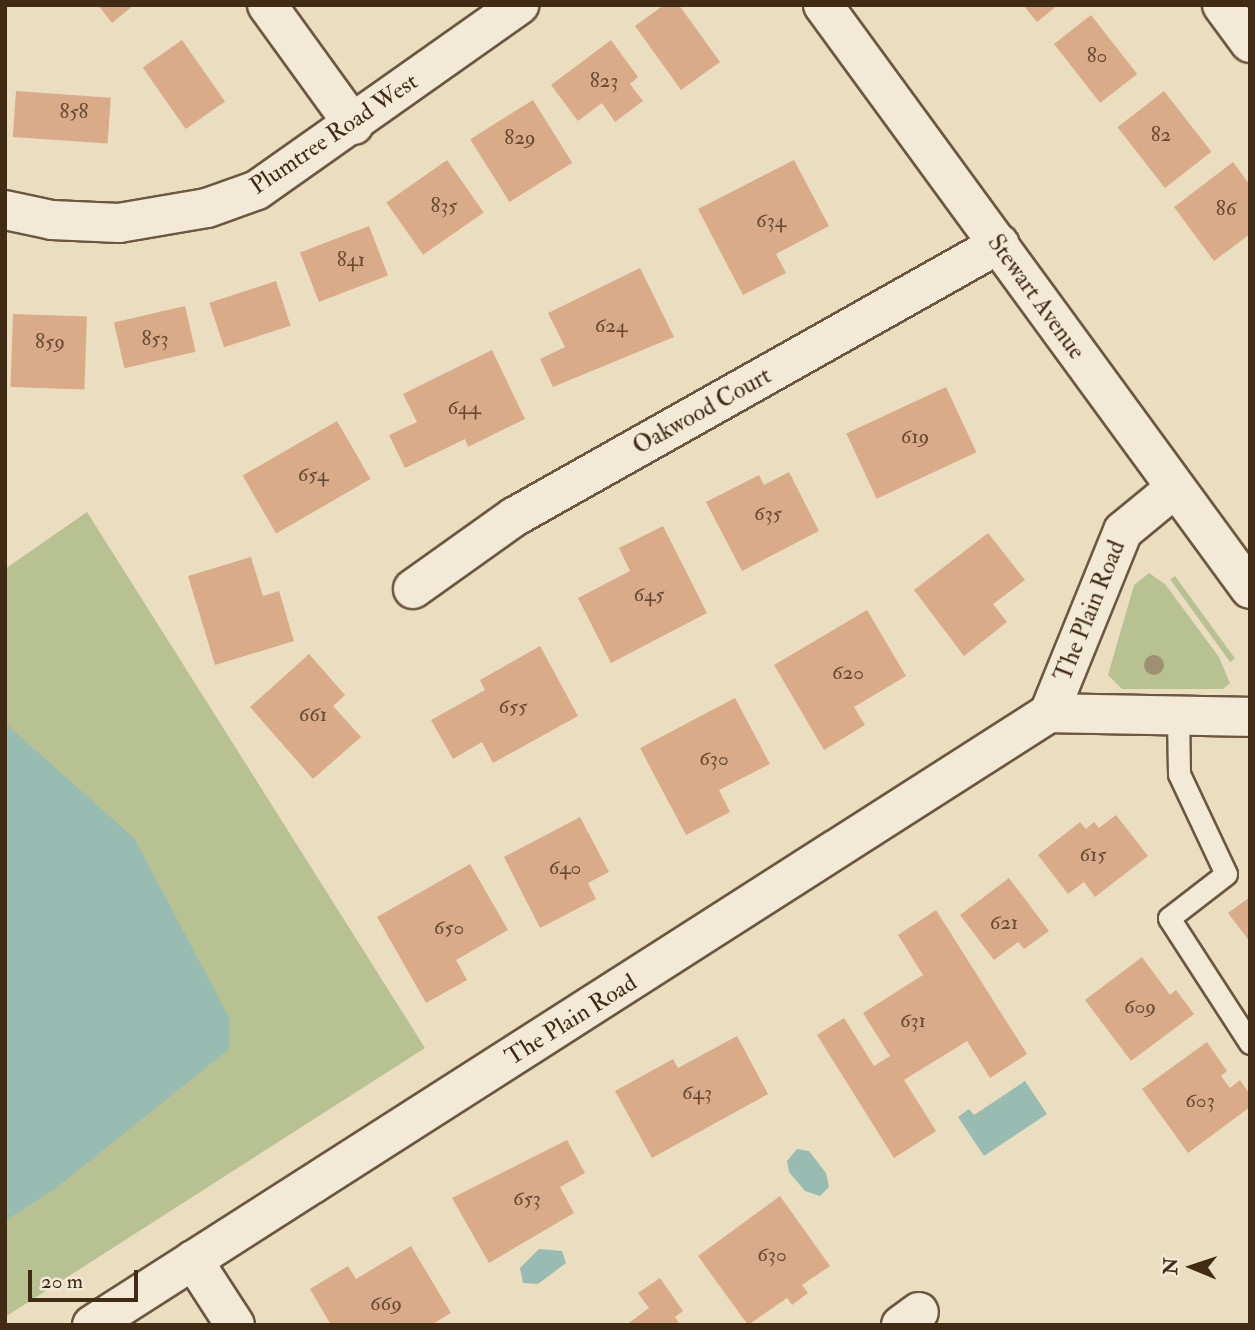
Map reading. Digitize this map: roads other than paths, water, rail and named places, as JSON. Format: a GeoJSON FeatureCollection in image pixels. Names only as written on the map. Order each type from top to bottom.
{"type":"FeatureCollection","features":[{"type":"Feature","properties":{"kind":"street"},"geometry":{"type":"LineString","coordinates":[[267,5],[354,125]]}},
{"type":"Feature","properties":{"kind":"street","name":"Plumtree Road West"},"geometry":{"type":"LineString","coordinates":[[5,210],[52,220],[120,223],[207,208],[257,190],[354,125],[519,5]]}},
{"type":"Feature","properties":{"kind":"street","name":"Stewart Avenue"},"geometry":{"type":"LineString","coordinates":[[822,5],[999,244],[1174,489],[1250,589]]}},
{"type":"Feature","properties":{"kind":"street"},"geometry":{"type":"LineString","coordinates":[[1222,5],[1250,43]]}},
{"type":"Feature","properties":{"kind":"street","name":"Oakwood Court"},"geometry":{"type":"LineString","coordinates":[[413,589],[514,517],[999,244]]}},
{"type":"Feature","properties":{"kind":"street","name":"The Plain Road"},"geometry":{"type":"LineString","coordinates":[[1049,713],[1123,531],[1174,489]]}},
{"type":"Feature","properties":{"kind":"street","name":"The Plain Road"},"geometry":{"type":"LineString","coordinates":[[92,1325],[1049,713],[1250,718]]}},
{"type":"Feature","properties":{"kind":"street"},"geometry":{"type":"LineString","coordinates":[[193,1260],[235,1325]]}},
{"type":"Feature","properties":{"kind":"lane"},"geometry":{"type":"LineString","coordinates":[[1178,716],[1179,774],[1226,874],[1169,918],[1250,1043]]}},
{"type":"Feature","properties":{"kind":"water"},"geometry":{"type":"Polygon","coordinates":[[[5,723],[134,838],[229,1017],[229,1049],[56,1188],[5,1221],[5,723]]]}},
{"type":"Feature","properties":{"kind":"water"},"geometry":{"type":"Polygon","coordinates":[[[1025,1081],[1047,1114],[984,1156],[958,1117],[969,1109],[974,1115],[1025,1081]]]}},
{"type":"Feature","properties":{"kind":"water"},"geometry":{"type":"Polygon","coordinates":[[[797,1149],[809,1151],[826,1173],[829,1187],[820,1196],[805,1191],[789,1172],[787,1161],[797,1149]]]}},
{"type":"Feature","properties":{"kind":"water"},"geometry":{"type":"Polygon","coordinates":[[[539,1249],[562,1251],[566,1263],[538,1284],[523,1283],[520,1268],[539,1249]]]}}]}
